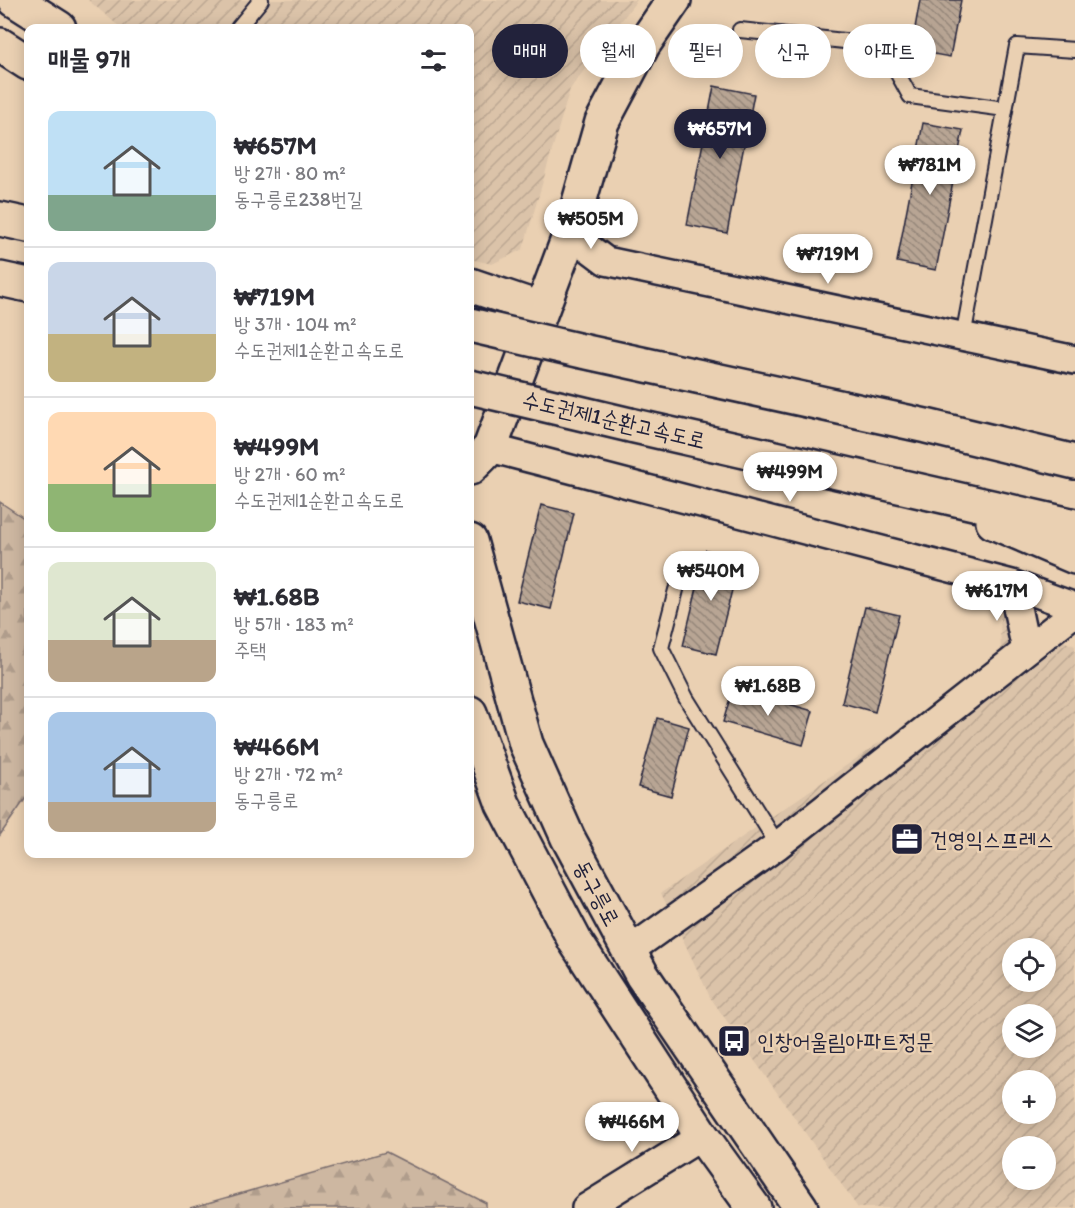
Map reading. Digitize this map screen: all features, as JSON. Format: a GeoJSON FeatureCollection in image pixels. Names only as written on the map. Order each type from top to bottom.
{"type":"FeatureCollection","features":[{"type":"Feature","properties":{"kind":"main road"},"geometry":{"type":"LineString","coordinates":[[15,0],[53,24]]}},
{"type":"Feature","properties":{"kind":"main road"},"geometry":{"type":"LineString","coordinates":[[480,458],[570,234],[602,122],[643,45],[674,0]]}},
{"type":"Feature","properties":{"kind":"main road"},"geometry":{"type":"LineString","coordinates":[[0,45],[24,60]]}},
{"type":"Feature","properties":{"kind":"main road"},"geometry":{"type":"LineString","coordinates":[[0,219],[24,224]]}},
{"type":"Feature","properties":{"kind":"main road"},"geometry":{"type":"LineString","coordinates":[[0,279],[24,284]]}},
{"type":"Feature","properties":{"kind":"main road"},"geometry":{"type":"LineString","coordinates":[[474,286],[541,309]]}},
{"type":"Feature","properties":{"kind":"main road"},"geometry":{"type":"LineString","coordinates":[[474,326],[926,426],[1075,462]]}},
{"type":"Feature","properties":{"kind":"main road","name":"수도권제1순환고속도로"},"geometry":{"type":"LineString","coordinates":[[474,388],[1075,526]]}},
{"type":"Feature","properties":{"kind":"main road"},"geometry":{"type":"LineString","coordinates":[[926,426],[1075,442]]}},
{"type":"Feature","properties":{"kind":"main road"},"geometry":{"type":"LineString","coordinates":[[911,488],[1075,557]]}},
{"type":"Feature","properties":{"kind":"main road","name":"동구릉로"},"geometry":{"type":"LineString","coordinates":[[474,556],[526,744],[568,838],[642,975],[801,1208]]}},
{"type":"Feature","properties":{"kind":"main road","name":"동구릉로"},"geometry":{"type":"LineString","coordinates":[[474,724],[503,804],[575,941],[702,1136],[754,1208]]}},
{"type":"Feature","properties":{"kind":"street"},"geometry":{"type":"LineString","coordinates":[[570,234],[606,261],[1075,360]]}},
{"type":"Feature","properties":{"kind":"street"},"geometry":{"type":"LineString","coordinates":[[480,458],[1012,584],[1075,609],[778,845],[629,951]]}},
{"type":"Feature","properties":{"kind":"street"},"geometry":{"type":"LineString","coordinates":[[1012,584],[1026,650]]}},
{"type":"Feature","properties":{"kind":"street"},"geometry":{"type":"LineString","coordinates":[[586,1208],[702,1136]]}},
{"type":"Feature","properties":{"kind":"lane"},"geometry":{"type":"LineString","coordinates":[[241,24],[261,0]]}},
{"type":"Feature","properties":{"kind":"lane"},"geometry":{"type":"LineString","coordinates":[[743,30],[882,45],[910,96],[1005,109]]}},
{"type":"Feature","properties":{"kind":"lane"},"geometry":{"type":"LineString","coordinates":[[963,337],[1017,46],[1075,50]]}},
{"type":"Feature","properties":{"kind":"lane"},"geometry":{"type":"LineString","coordinates":[[676,590],[661,648],[686,698],[778,845]]}},
{"type":"Feature","properties":{"kind":"shaded area"},"geometry":{"type":"Polygon","coordinates":[[[88,0],[637,0],[619,24],[580,24],[580,76],[570,89],[523,249],[492,264],[474,260],[474,24],[116,24],[88,0]]]}},
{"type":"Feature","properties":{"kind":"shaded area"},"geometry":{"type":"Polygon","coordinates":[[[1000,615],[1075,646],[1075,1208],[858,1208],[710,997],[661,893],[1001,659],[1000,615]]]}},
{"type":"Feature","properties":{"kind":"green space"},"geometry":{"type":"Polygon","coordinates":[[[0,502],[24,518],[24,801],[0,835],[0,502]]]}},
{"type":"Feature","properties":{"kind":"green space"},"geometry":{"type":"Polygon","coordinates":[[[386,1152],[486,1203],[486,1208],[190,1208],[386,1152]]]}},
{"type":"Feature","properties":{"kind":"building"},"geometry":{"type":"Polygon","coordinates":[[[920,0],[961,0],[950,57],[936,54],[936,24],[916,24],[920,0]]]}},
{"type":"Feature","properties":{"kind":"building"},"geometry":{"type":"Polygon","coordinates":[[[714,86],[754,94],[727,233],[687,225],[714,86]]]}},
{"type":"Feature","properties":{"kind":"building"},"geometry":{"type":"Polygon","coordinates":[[[923,123],[963,130],[936,270],[897,262],[923,123]]]}},
{"type":"Feature","properties":{"kind":"building"},"geometry":{"type":"Polygon","coordinates":[[[541,505],[574,513],[551,609],[517,601],[541,505]]]}},
{"type":"Feature","properties":{"kind":"building"},"geometry":{"type":"Polygon","coordinates":[[[706,550],[740,558],[716,654],[683,646],[706,550]]]}},
{"type":"Feature","properties":{"kind":"building"},"geometry":{"type":"Polygon","coordinates":[[[865,607],[899,615],[875,712],[842,703],[865,607]]]}},
{"type":"Feature","properties":{"kind":"building"},"geometry":{"type":"Polygon","coordinates":[[[733,688],[813,711],[803,745],[723,722],[733,688]]]}},
{"type":"Feature","properties":{"kind":"building"},"geometry":{"type":"Polygon","coordinates":[[[657,718],[689,727],[671,796],[638,787],[657,718]]]}},
{"type":"Feature","properties":{"kind":"place","name":"건영익스프레스"},"geometry":{"type":"Point","coordinates":[907,839]}},
{"type":"Feature","properties":{"kind":"place","name":"인창어울림아파트정문"},"geometry":{"type":"Point","coordinates":[734,1041]}}]}
